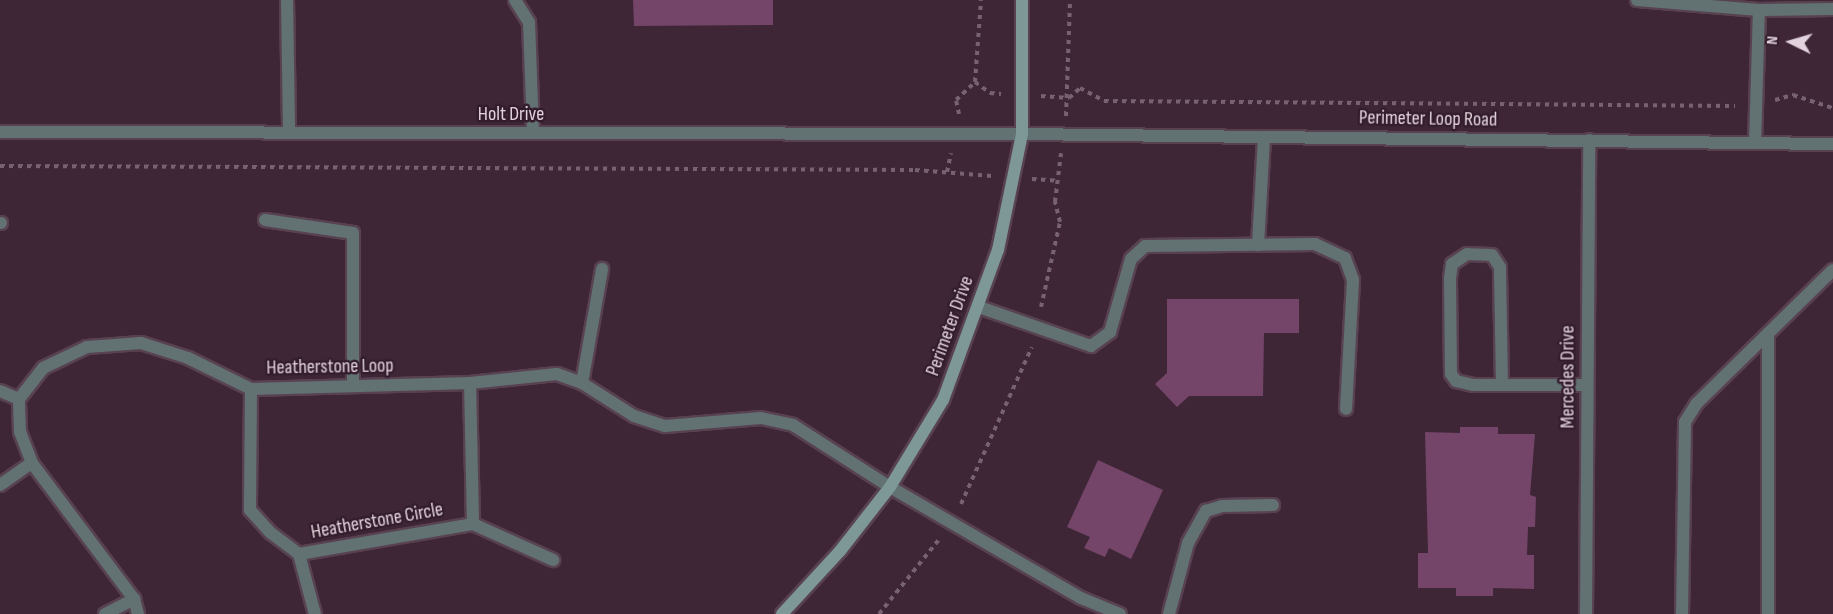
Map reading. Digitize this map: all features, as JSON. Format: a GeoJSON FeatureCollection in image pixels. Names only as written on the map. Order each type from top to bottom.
{"type":"FeatureCollection","features":[{"type":"Feature","properties":{"kind":"main road","name":"Perimeter Drive"},"geometry":{"type":"LineString","coordinates":[[782,614],[840,551],[890,487],[943,399],[998,250],[1022,134],[1022,0]]}},
{"type":"Feature","properties":{"kind":"street"},"geometry":{"type":"LineString","coordinates":[[287,0],[289,133]]}},
{"type":"Feature","properties":{"kind":"street"},"geometry":{"type":"LineString","coordinates":[[515,0],[529,22],[532,133]]}},
{"type":"Feature","properties":{"kind":"street"},"geometry":{"type":"LineString","coordinates":[[1637,0],[1759,10],[1833,9]]}},
{"type":"Feature","properties":{"kind":"street"},"geometry":{"type":"LineString","coordinates":[[1755,143],[1759,10]]}},
{"type":"Feature","properties":{"kind":"street","name":"Holt Drive"},"geometry":{"type":"LineString","coordinates":[[0,132],[1022,134]]}},
{"type":"Feature","properties":{"kind":"street","name":"Perimeter Loop Road"},"geometry":{"type":"LineString","coordinates":[[1022,134],[1833,144]]}},
{"type":"Feature","properties":{"kind":"street"},"geometry":{"type":"LineString","coordinates":[[1258,245],[1264,137]]}},
{"type":"Feature","properties":{"kind":"street","name":"Mercedes Drive"},"geometry":{"type":"LineString","coordinates":[[1586,614],[1589,141]]}},
{"type":"Feature","properties":{"kind":"street"},"geometry":{"type":"LineString","coordinates":[[265,220],[353,232],[353,386]]}},
{"type":"Feature","properties":{"kind":"street"},"geometry":{"type":"LineString","coordinates":[[979,306],[1091,346],[1110,332],[1136,251],[1146,246],[1315,244],[1346,258],[1353,280],[1346,409]]}},
{"type":"Feature","properties":{"kind":"street"},"geometry":{"type":"LineString","coordinates":[[1502,385],[1500,267],[1492,255],[1467,254],[1452,264],[1450,279],[1451,374],[1463,384],[1502,385],[1587,385]]}},
{"type":"Feature","properties":{"kind":"street"},"geometry":{"type":"LineString","coordinates":[[582,383],[602,269]]}},
{"type":"Feature","properties":{"kind":"street"},"geometry":{"type":"LineString","coordinates":[[1682,614],[1685,422],[1698,403],[1833,270]]}},
{"type":"Feature","properties":{"kind":"street"},"geometry":{"type":"LineString","coordinates":[[1768,334],[1768,614]]}},
{"type":"Feature","properties":{"kind":"street","name":"Heatherstone Loop"},"geometry":{"type":"LineString","coordinates":[[19,399],[43,369],[87,347],[141,343],[188,358],[251,388],[470,383],[557,374],[582,383],[634,416],[665,426],[761,418],[793,425],[890,487],[1081,598],[1120,614]]}},
{"type":"Feature","properties":{"kind":"street","name":"Heatherstone Circle"},"geometry":{"type":"LineString","coordinates":[[251,388],[250,510],[271,533],[299,554],[473,524],[470,383]]}},
{"type":"Feature","properties":{"kind":"street"},"geometry":{"type":"LineString","coordinates":[[0,391],[19,399],[20,432],[32,463],[134,599],[138,614]]}},
{"type":"Feature","properties":{"kind":"street"},"geometry":{"type":"LineString","coordinates":[[0,485],[32,463]]}},
{"type":"Feature","properties":{"kind":"street"},"geometry":{"type":"LineString","coordinates":[[1169,614],[1188,543],[1206,511],[1222,506],[1273,505]]}},
{"type":"Feature","properties":{"kind":"street"},"geometry":{"type":"LineString","coordinates":[[473,524],[553,560]]}},
{"type":"Feature","properties":{"kind":"street"},"geometry":{"type":"LineString","coordinates":[[299,554],[315,614]]}},
{"type":"Feature","properties":{"kind":"street"},"geometry":{"type":"LineString","coordinates":[[105,614],[134,599]]}},
{"type":"Feature","properties":{"kind":"path"},"geometry":{"type":"LineString","coordinates":[[947,172],[959,115],[956,100],[975,82],[981,0]]}},
{"type":"Feature","properties":{"kind":"path"},"geometry":{"type":"LineString","coordinates":[[975,82],[990,93],[1069,98],[1080,88],[1104,101],[1724,107],[1793,95],[1833,108]]}},
{"type":"Feature","properties":{"kind":"path"},"geometry":{"type":"LineString","coordinates":[[0,166],[947,172],[1058,181]]}},
{"type":"Feature","properties":{"kind":"building"},"geometry":{"type":"Polygon","coordinates":[[[633,0],[773,0],[773,25],[634,26],[633,0]]]}},
{"type":"Feature","properties":{"kind":"building"},"geometry":{"type":"Polygon","coordinates":[[[1167,299],[1299,299],[1299,333],[1264,333],[1263,396],[1189,396],[1177,407],[1155,384],[1167,373],[1167,299]]]}},
{"type":"Feature","properties":{"kind":"building"},"geometry":{"type":"Polygon","coordinates":[[[1460,427],[1498,427],[1498,434],[1535,434],[1530,495],[1536,497],[1535,527],[1528,527],[1527,555],[1534,555],[1534,589],[1493,588],[1493,596],[1456,596],[1456,588],[1418,588],[1418,553],[1428,553],[1425,432],[1460,433],[1460,427]]]}},
{"type":"Feature","properties":{"kind":"building"},"geometry":{"type":"Polygon","coordinates":[[[1098,460],[1163,490],[1131,559],[1109,548],[1105,557],[1084,548],[1090,537],[1067,527],[1098,460]]]}}]}
